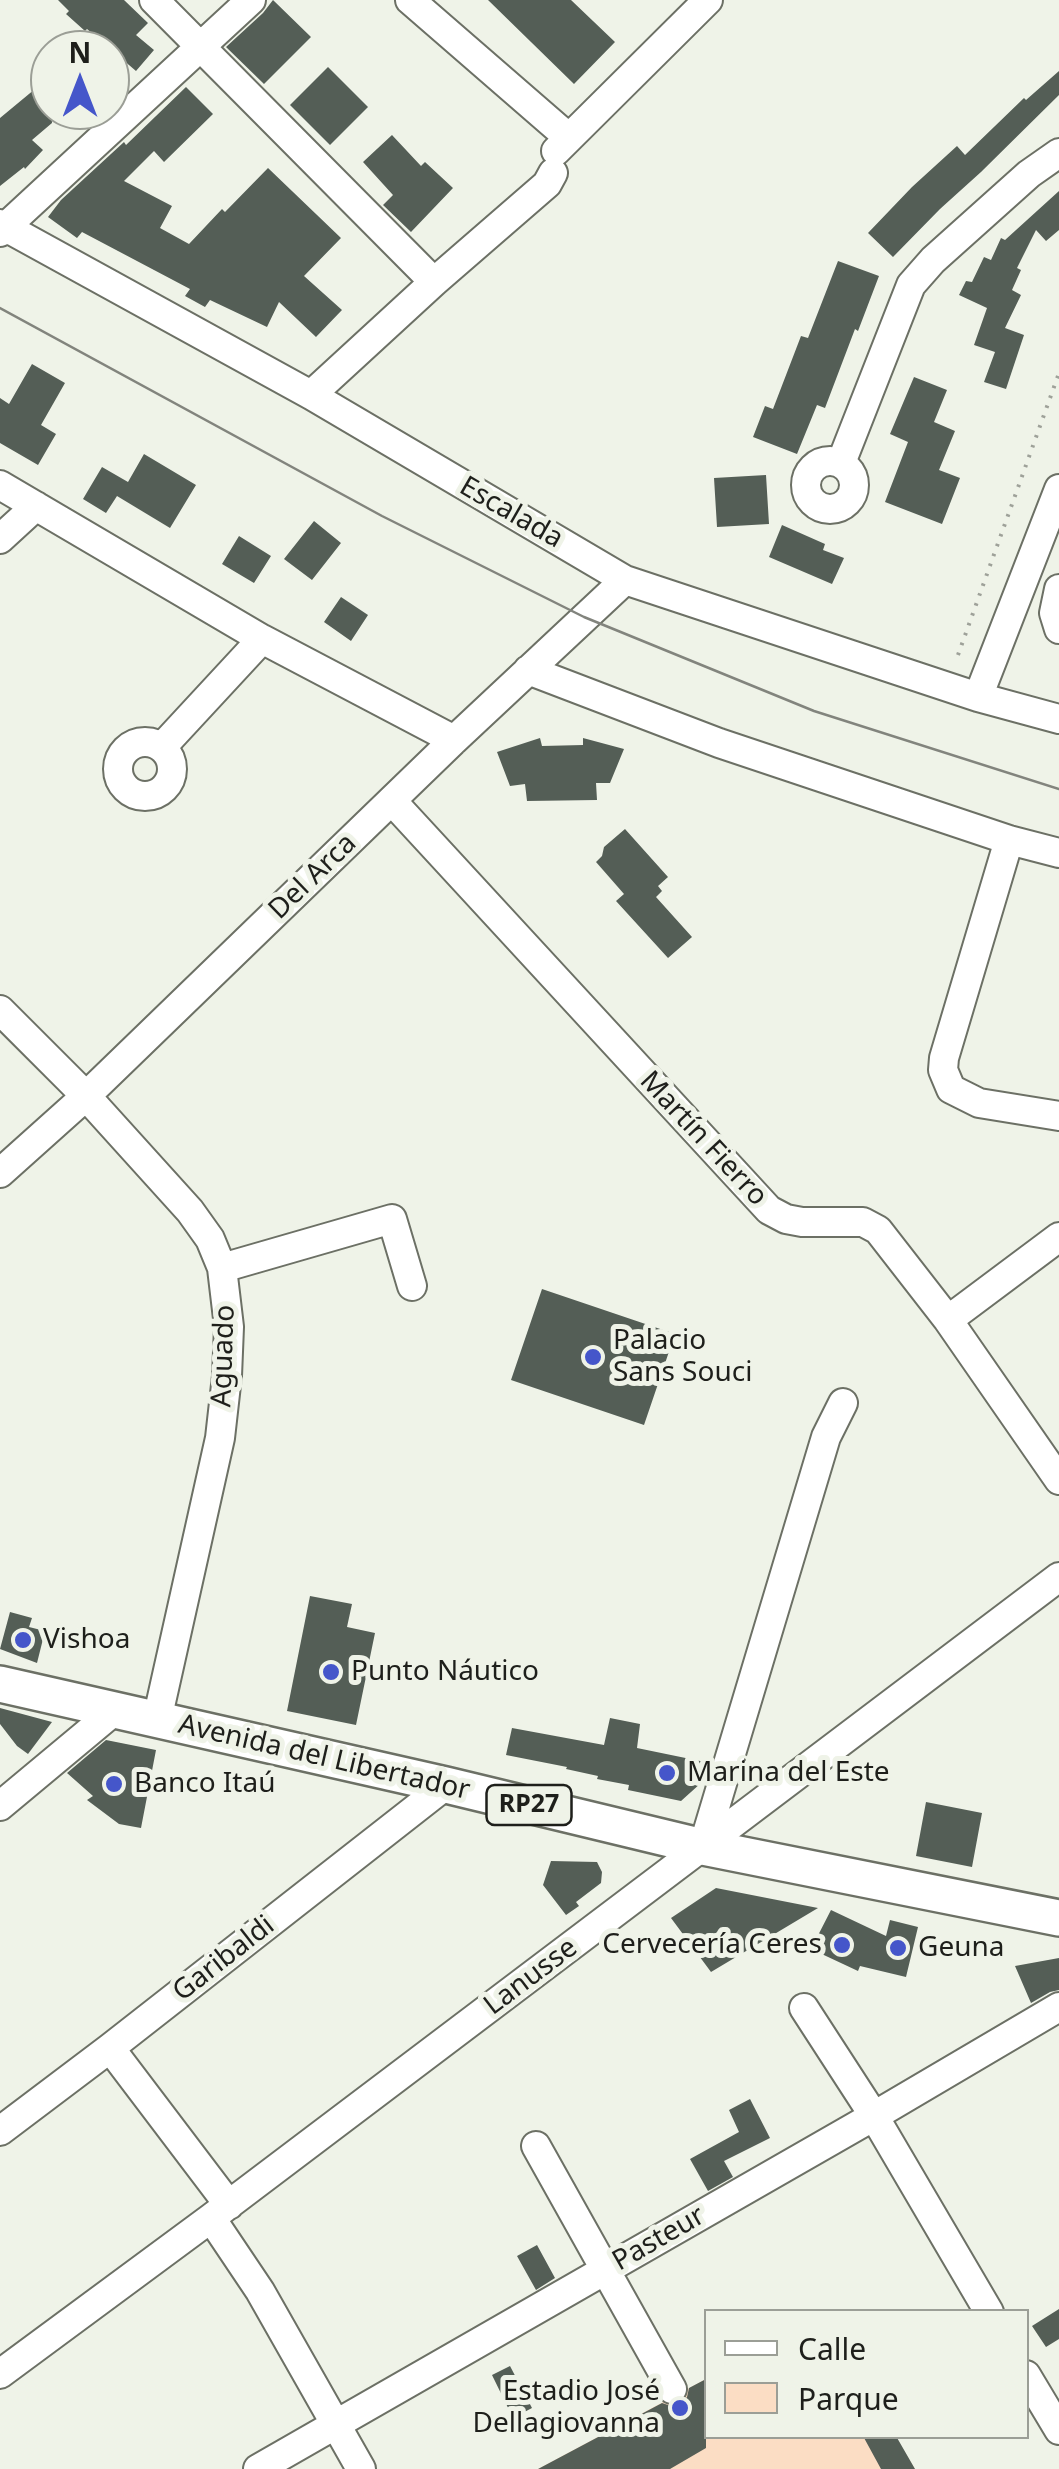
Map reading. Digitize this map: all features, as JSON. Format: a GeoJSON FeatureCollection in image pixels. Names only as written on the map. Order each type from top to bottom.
{"type":"FeatureCollection","features":[{"type":"Feature","properties":{"kind":"main road","name":"Avenida del Libertador"},"geometry":{"type":"LineString","coordinates":[[0,1684],[703,1848],[1059,1918]]}},
{"type":"Feature","properties":{"kind":"street"},"geometry":{"type":"LineString","coordinates":[[154,0],[434,282]]}},
{"type":"Feature","properties":{"kind":"street"},"geometry":{"type":"LineString","coordinates":[[2,228],[252,0]]}},
{"type":"Feature","properties":{"kind":"street"},"geometry":{"type":"LineString","coordinates":[[410,0],[559,154]]}},
{"type":"Feature","properties":{"kind":"street"},"geometry":{"type":"LineString","coordinates":[[311,395],[546,184],[559,154],[708,0]]}},
{"type":"Feature","properties":{"kind":"street"},"geometry":{"type":"LineString","coordinates":[[841,463],[912,285],[933,260],[1059,152]]}},
{"type":"Feature","properties":{"kind":"street","name":"Escalada"},"geometry":{"type":"LineString","coordinates":[[2,228],[311,395],[625,580],[978,698],[1059,719]]}},
{"type":"Feature","properties":{"kind":"street"},"geometry":{"type":"LineString","coordinates":[[0,485],[262,639],[454,740]]}},
{"type":"Feature","properties":{"kind":"street"},"geometry":{"type":"LineString","coordinates":[[978,698],[1059,488]]}},
{"type":"Feature","properties":{"kind":"street"},"geometry":{"type":"LineString","coordinates":[[0,538],[36,506]]}},
{"type":"Feature","properties":{"kind":"street","name":"Del Arca"},"geometry":{"type":"LineString","coordinates":[[0,1173],[86,1096],[625,580]]}},
{"type":"Feature","properties":{"kind":"street"},"geometry":{"type":"LineString","coordinates":[[1059,589],[1054,613],[1059,630]]}},
{"type":"Feature","properties":{"kind":"street"},"geometry":{"type":"LineString","coordinates":[[162,748],[262,639]]}},
{"type":"Feature","properties":{"kind":"street"},"geometry":{"type":"LineString","coordinates":[[528,670],[719,743],[1009,840],[1059,853]]}},
{"type":"Feature","properties":{"kind":"street","name":"Martín Fierro"},"geometry":{"type":"LineString","coordinates":[[392,801],[768,1210],[802,1222],[863,1222],[878,1230],[948,1320],[1059,1480]]}},
{"type":"Feature","properties":{"kind":"street"},"geometry":{"type":"LineString","coordinates":[[1009,840],[943,1070],[952,1089],[980,1104],[1059,1116]]}},
{"type":"Feature","properties":{"kind":"street","name":"Aguado"},"geometry":{"type":"LineString","coordinates":[[0,1010],[86,1096],[190,1211],[210,1239],[222,1268],[229,1327],[220,1438],[157,1720]]}},
{"type":"Feature","properties":{"kind":"street"},"geometry":{"type":"LineString","coordinates":[[222,1268],[392,1219],[412,1286]]}},
{"type":"Feature","properties":{"kind":"street"},"geometry":{"type":"LineString","coordinates":[[948,1320],[1059,1237]]}},
{"type":"Feature","properties":{"kind":"street"},"geometry":{"type":"LineString","coordinates":[[703,1848],[826,1437],[843,1403]]}},
{"type":"Feature","properties":{"kind":"street","name":"Lanusse"},"geometry":{"type":"LineString","coordinates":[[0,2374],[1059,1577]]}},
{"type":"Feature","properties":{"kind":"street"},"geometry":{"type":"LineString","coordinates":[[0,1806],[114,1711]]}},
{"type":"Feature","properties":{"kind":"street","name":"Garibaldi"},"geometry":{"type":"LineString","coordinates":[[0,2131],[446,1785]]}},
{"type":"Feature","properties":{"kind":"street","name":"Pasteur"},"geometry":{"type":"LineString","coordinates":[[258,2469],[1059,2007]]}},
{"type":"Feature","properties":{"kind":"street"},"geometry":{"type":"LineString","coordinates":[[804,2008],[874,2116],[987,2309]]}},
{"type":"Feature","properties":{"kind":"street"},"geometry":{"type":"LineString","coordinates":[[110,2048],[220,2212],[260,2292],[361,2469]]}},
{"type":"Feature","properties":{"kind":"street"},"geometry":{"type":"LineString","coordinates":[[536,2146],[672,2389]]}},
{"type":"Feature","properties":{"kind":"street"},"geometry":{"type":"LineString","coordinates":[[1029,2380],[1059,2430]]}},
{"type":"Feature","properties":{"kind":"path"},"geometry":{"type":"LineString","coordinates":[[958,654],[1059,373]]}},
{"type":"Feature","properties":{"kind":"green space","name":"Estadio José Dellagiovanna"},"geometry":{"type":"Polygon","coordinates":[[[704,2380],[704,2439],[897,2439],[915,2469],[538,2469],[704,2380]]]}},
{"type":"Feature","properties":{"kind":"building"},"geometry":{"type":"Polygon","coordinates":[[[58,0],[124,0],[148,23],[136,35],[154,50],[136,71],[130,66],[130,30],[84,30],[66,14],[69,11],[58,0]]]}},
{"type":"Feature","properties":{"kind":"building"},"geometry":{"type":"Polygon","coordinates":[[[273,0],[311,37],[264,84],[226,47],[273,0]]]}},
{"type":"Feature","properties":{"kind":"building"},"geometry":{"type":"Polygon","coordinates":[[[488,0],[571,0],[615,42],[574,84],[488,0]]]}},
{"type":"Feature","properties":{"kind":"building"},"geometry":{"type":"Polygon","coordinates":[[[328,67],[368,107],[330,145],[290,105],[328,67]]]}},
{"type":"Feature","properties":{"kind":"building"},"geometry":{"type":"Polygon","coordinates":[[[1059,71],[1059,95],[893,257],[868,233],[957,146],[965,155],[1024,98],[1059,71]]]}},
{"type":"Feature","properties":{"kind":"building"},"geometry":{"type":"Polygon","coordinates":[[[186,87],[213,114],[164,162],[154,151],[124,181],[172,206],[160,228],[189,244],[268,168],[341,238],[304,276],[342,310],[316,337],[279,302],[267,327],[210,300],[205,307],[185,296],[190,289],[82,232],[77,238],[48,217],[61,200],[186,87]]]}},
{"type":"Feature","properties":{"kind":"building"},"geometry":{"type":"Polygon","coordinates":[[[30,93],[30,130],[44,130],[32,140],[43,150],[25,169],[0,186],[0,118],[30,93]]]}},
{"type":"Feature","properties":{"kind":"building"},"geometry":{"type":"Polygon","coordinates":[[[392,135],[421,166],[425,162],[453,188],[411,232],[383,205],[393,195],[363,162],[392,135]]]}},
{"type":"Feature","properties":{"kind":"building"},"geometry":{"type":"Polygon","coordinates":[[[1059,191],[1059,230],[1046,241],[1036,230],[1017,268],[1021,270],[1012,290],[1021,295],[1005,328],[1024,335],[1006,389],[984,382],[995,352],[974,345],[987,308],[959,295],[966,281],[972,282],[984,257],[991,260],[1001,238],[1005,240],[1059,191]]]}},
{"type":"Feature","properties":{"kind":"building"},"geometry":{"type":"Polygon","coordinates":[[[838,261],[879,276],[825,408],[817,405],[797,454],[753,437],[765,406],[773,409],[801,336],[808,338],[838,261]]]}},
{"type":"Feature","properties":{"kind":"building"},"geometry":{"type":"Polygon","coordinates":[[[32,364],[65,383],[41,425],[56,434],[38,465],[0,443],[0,398],[9,404],[32,364]]]}},
{"type":"Feature","properties":{"kind":"building"},"geometry":{"type":"Polygon","coordinates":[[[914,377],[947,390],[934,422],[955,431],[939,470],[960,478],[942,524],[885,502],[908,442],[890,434],[914,377]]]}},
{"type":"Feature","properties":{"kind":"building"},"geometry":{"type":"Polygon","coordinates":[[[144,454],[196,485],[170,528],[117,496],[106,513],[83,499],[102,467],[128,482],[144,454]]]}},
{"type":"Feature","properties":{"kind":"building"},"geometry":{"type":"Polygon","coordinates":[[[766,475],[769,524],[717,527],[714,478],[766,475]]]}},
{"type":"Feature","properties":{"kind":"building"},"geometry":{"type":"Polygon","coordinates":[[[314,521],[341,543],[312,580],[284,559],[314,521]]]}},
{"type":"Feature","properties":{"kind":"building"},"geometry":{"type":"Polygon","coordinates":[[[782,525],[825,544],[823,550],[844,558],[832,584],[769,557],[782,525]]]}},
{"type":"Feature","properties":{"kind":"building"},"geometry":{"type":"Polygon","coordinates":[[[239,536],[271,556],[254,583],[222,564],[239,536]]]}},
{"type":"Feature","properties":{"kind":"building"},"geometry":{"type":"Polygon","coordinates":[[[341,597],[368,615],[351,641],[324,622],[341,597]]]}},
{"type":"Feature","properties":{"kind":"building"},"geometry":{"type":"Polygon","coordinates":[[[540,738],[542,746],[583,745],[583,738],[624,749],[610,783],[596,783],[597,800],[527,801],[525,784],[510,786],[497,752],[540,738]]]}},
{"type":"Feature","properties":{"kind":"building"},"geometry":{"type":"Polygon","coordinates":[[[625,829],[668,877],[658,886],[662,891],[656,897],[692,937],[668,958],[616,901],[624,894],[596,862],[604,847],[625,829]]]}},
{"type":"Feature","properties":{"kind":"building","name":"Palacio Sans Souci"},"geometry":{"type":"Polygon","coordinates":[[[542,1289],[675,1334],[644,1425],[511,1380],[542,1289]]]}},
{"type":"Feature","properties":{"kind":"building","name":"Punto Náutico"},"geometry":{"type":"Polygon","coordinates":[[[310,1596],[352,1604],[347,1627],[375,1633],[356,1725],[287,1711],[310,1596]]]}},
{"type":"Feature","properties":{"kind":"building","name":"Vishoa"},"geometry":{"type":"Polygon","coordinates":[[[10,1612],[32,1618],[29,1627],[45,1631],[37,1663],[0,1649],[10,1612]]]}},
{"type":"Feature","properties":{"kind":"building"},"geometry":{"type":"Polygon","coordinates":[[[0,1708],[52,1722],[28,1754],[0,1724],[0,1708]]]}},
{"type":"Feature","properties":{"kind":"building"},"geometry":{"type":"Polygon","coordinates":[[[610,1718],[640,1724],[637,1748],[705,1762],[701,1783],[681,1801],[628,1790],[629,1785],[597,1779],[598,1776],[567,1767],[506,1755],[512,1728],[604,1745],[610,1718]]]}},
{"type":"Feature","properties":{"kind":"building","name":"Banco Itaú"},"geometry":{"type":"Polygon","coordinates":[[[106,1740],[156,1750],[141,1828],[119,1824],[87,1800],[93,1796],[67,1773],[106,1740]]]}},
{"type":"Feature","properties":{"kind":"building"},"geometry":{"type":"Polygon","coordinates":[[[926,1802],[982,1813],[972,1867],[916,1856],[926,1802]]]}},
{"type":"Feature","properties":{"kind":"building"},"geometry":{"type":"Polygon","coordinates":[[[551,1861],[597,1862],[602,1872],[601,1883],[566,1915],[543,1885],[551,1861]]]}},
{"type":"Feature","properties":{"kind":"building"},"geometry":{"type":"Polygon","coordinates":[[[716,1888],[818,1908],[711,1972],[671,1918],[716,1888]]]}},
{"type":"Feature","properties":{"kind":"building"},"geometry":{"type":"Polygon","coordinates":[[[831,1910],[886,1936],[890,1920],[918,1927],[906,1977],[860,1966],[858,1971],[811,1949],[831,1910]]]}},
{"type":"Feature","properties":{"kind":"building"},"geometry":{"type":"Polygon","coordinates":[[[1059,1958],[1059,1990],[1031,2003],[1015,1966],[1059,1958]]]}},
{"type":"Feature","properties":{"kind":"building"},"geometry":{"type":"Polygon","coordinates":[[[750,2099],[770,2138],[724,2161],[733,2177],[708,2191],[690,2159],[739,2132],[729,2110],[750,2099]]]}},
{"type":"Feature","properties":{"kind":"building"},"geometry":{"type":"Polygon","coordinates":[[[537,2245],[555,2278],[536,2290],[517,2256],[537,2245]]]}},
{"type":"Feature","properties":{"kind":"building"},"geometry":{"type":"Polygon","coordinates":[[[1059,2309],[1059,2339],[1046,2347],[1032,2326],[1059,2309]]]}},
{"type":"Feature","properties":{"kind":"building"},"geometry":{"type":"Polygon","coordinates":[[[510,2366],[532,2408],[513,2418],[492,2375],[510,2366]]]}},
{"type":"Feature","properties":{"kind":"building"},"geometry":{"type":"Polygon","coordinates":[[[704,2380],[706,2448],[670,2469],[538,2469],[662,2403],[680,2405],[689,2388],[704,2380]]]}},
{"type":"Feature","properties":{"kind":"building"},"geometry":{"type":"Polygon","coordinates":[[[865,2439],[898,2439],[915,2469],[881,2469],[865,2439]]]}},
{"type":"Feature","properties":{"kind":"tram line"},"geometry":{"type":"LineString","coordinates":[[0,308],[382,516],[584,617],[814,711],[1059,789]]}},
{"type":"Feature","properties":{"kind":"place","name":"Palacio Sans Souci"},"geometry":{"type":"Point","coordinates":[593,1357]}},
{"type":"Feature","properties":{"kind":"place","name":"Vishoa"},"geometry":{"type":"Point","coordinates":[23,1640]}},
{"type":"Feature","properties":{"kind":"place","name":"Punto Náutico"},"geometry":{"type":"Point","coordinates":[331,1672]}},
{"type":"Feature","properties":{"kind":"place","name":"Marina del Este"},"geometry":{"type":"Point","coordinates":[667,1773]}},
{"type":"Feature","properties":{"kind":"place","name":"Banco Itaú"},"geometry":{"type":"Point","coordinates":[114,1784]}},
{"type":"Feature","properties":{"kind":"place","name":"Cervecería Ceres"},"geometry":{"type":"Point","coordinates":[842,1945]}},
{"type":"Feature","properties":{"kind":"place","name":"Geuna"},"geometry":{"type":"Point","coordinates":[898,1948]}},
{"type":"Feature","properties":{"kind":"place","name":"Estadio José Dellagiovanna"},"geometry":{"type":"Point","coordinates":[680,2408]}}]}
